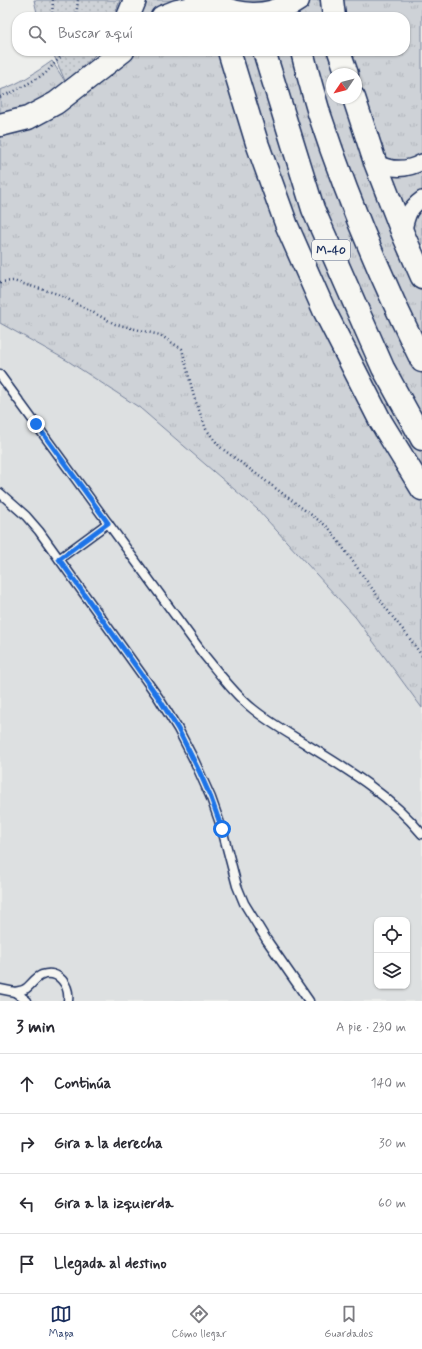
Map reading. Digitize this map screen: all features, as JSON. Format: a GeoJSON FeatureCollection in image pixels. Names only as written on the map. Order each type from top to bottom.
{"type":"FeatureCollection","features":[{"type":"Feature","properties":{"kind":"main road"},"geometry":{"type":"LineString","coordinates":[[130,12],[135,0]]}},
{"type":"Feature","properties":{"kind":"main road"},"geometry":{"type":"LineString","coordinates":[[140,12],[146,0]]}},
{"type":"Feature","properties":{"kind":"main road"},"geometry":{"type":"LineString","coordinates":[[271,12],[279,10],[298,0]]}},
{"type":"Feature","properties":{"kind":"main road"},"geometry":{"type":"LineString","coordinates":[[332,0],[333,12]]}},
{"type":"Feature","properties":{"kind":"main road"},"geometry":{"type":"LineString","coordinates":[[174,12],[214,7],[237,12]]}},
{"type":"Feature","properties":{"kind":"main road"},"geometry":{"type":"LineString","coordinates":[[95,74],[110,56]]}},
{"type":"Feature","properties":{"kind":"main road"},"geometry":{"type":"LineString","coordinates":[[0,125],[28,118],[56,104],[117,56]]}},
{"type":"Feature","properties":{"kind":"main road","name":"M-40"},"geometry":{"type":"LineString","coordinates":[[266,56],[313,209],[383,368],[422,439]]}},
{"type":"Feature","properties":{"kind":"main road","name":"M-40"},"geometry":{"type":"LineString","coordinates":[[303,56],[319,112],[349,198],[396,308],[422,361]]}},
{"type":"Feature","properties":{"kind":"main road"},"geometry":{"type":"LineString","coordinates":[[342,56],[345,68]]}},
{"type":"Feature","properties":{"kind":"main road"},"geometry":{"type":"LineString","coordinates":[[232,61],[257,143],[287,226],[324,310],[381,422],[422,489]]}},
{"type":"Feature","properties":{"kind":"main road"},"geometry":{"type":"LineString","coordinates":[[356,104],[374,162],[422,277]]}},
{"type":"Feature","properties":{"kind":"street"},"geometry":{"type":"LineString","coordinates":[[374,162],[385,167],[401,169],[422,162]]}},
{"type":"Feature","properties":{"kind":"street"},"geometry":{"type":"LineString","coordinates":[[403,234],[407,216],[413,206],[422,200]]}},
{"type":"Feature","properties":{"kind":"lane"},"geometry":{"type":"LineString","coordinates":[[0,375],[204,655],[234,691],[251,708],[268,721],[354,774],[381,794],[403,813],[422,834]]}},
{"type":"Feature","properties":{"kind":"lane"},"geometry":{"type":"LineString","coordinates":[[0,493],[26,516],[39,531],[158,697],[178,729],[211,798],[222,829],[237,886],[244,903],[266,939],[309,1001]]}},
{"type":"Feature","properties":{"kind":"lane"},"geometry":{"type":"LineString","coordinates":[[59,559],[108,523]]}},
{"type":"Feature","properties":{"kind":"lane"},"geometry":{"type":"LineString","coordinates":[[15,992],[25,989],[42,975],[54,975],[63,980],[67,986],[69,993],[68,1001]]}},
{"type":"Feature","properties":{"kind":"lane"},"geometry":{"type":"LineString","coordinates":[[0,989],[15,992],[27,1001]]}},
{"type":"Feature","properties":{"kind":"path"},"geometry":{"type":"LineString","coordinates":[[52,12],[53,0]]}},
{"type":"Feature","properties":{"kind":"path"},"geometry":{"type":"LineString","coordinates":[[77,12],[78,0]]}},
{"type":"Feature","properties":{"kind":"path"},"geometry":{"type":"LineString","coordinates":[[0,96],[13,92],[45,74],[60,56]]}},
{"type":"Feature","properties":{"kind":"path"},"geometry":{"type":"LineString","coordinates":[[0,282],[13,281],[58,294],[115,324],[160,335],[182,349],[194,397],[206,429],[220,447],[329,528],[422,656]]}},
{"type":"Feature","properties":{"kind":"shaded area"},"geometry":{"type":"Polygon","coordinates":[[[0,323],[68,361],[140,408],[257,510],[356,618],[422,708],[422,1001],[0,1001],[0,323]]]}},
{"type":"Feature","properties":{"kind":"green space"},"geometry":{"type":"Polygon","coordinates":[[[34,0],[120,0],[116,12],[37,12],[34,0]]]}},
{"type":"Feature","properties":{"kind":"green space"},"geometry":{"type":"Polygon","coordinates":[[[120,0],[422,0],[422,708],[356,618],[257,509],[140,408],[68,361],[0,323],[0,90],[7,88],[33,74],[52,61],[66,83],[94,56],[410,56],[410,12],[116,12],[120,0]]]}},
{"type":"Feature","properties":{"kind":"green space"},"geometry":{"type":"Polygon","coordinates":[[[54,56],[94,56],[66,83],[54,56]]]}},
{"type":"Feature","properties":{"kind":"route"},"geometry":{"type":"LineString","coordinates":[[36,424],[108,523],[59,559],[158,697],[178,729],[211,798],[222,829]]}}]}
